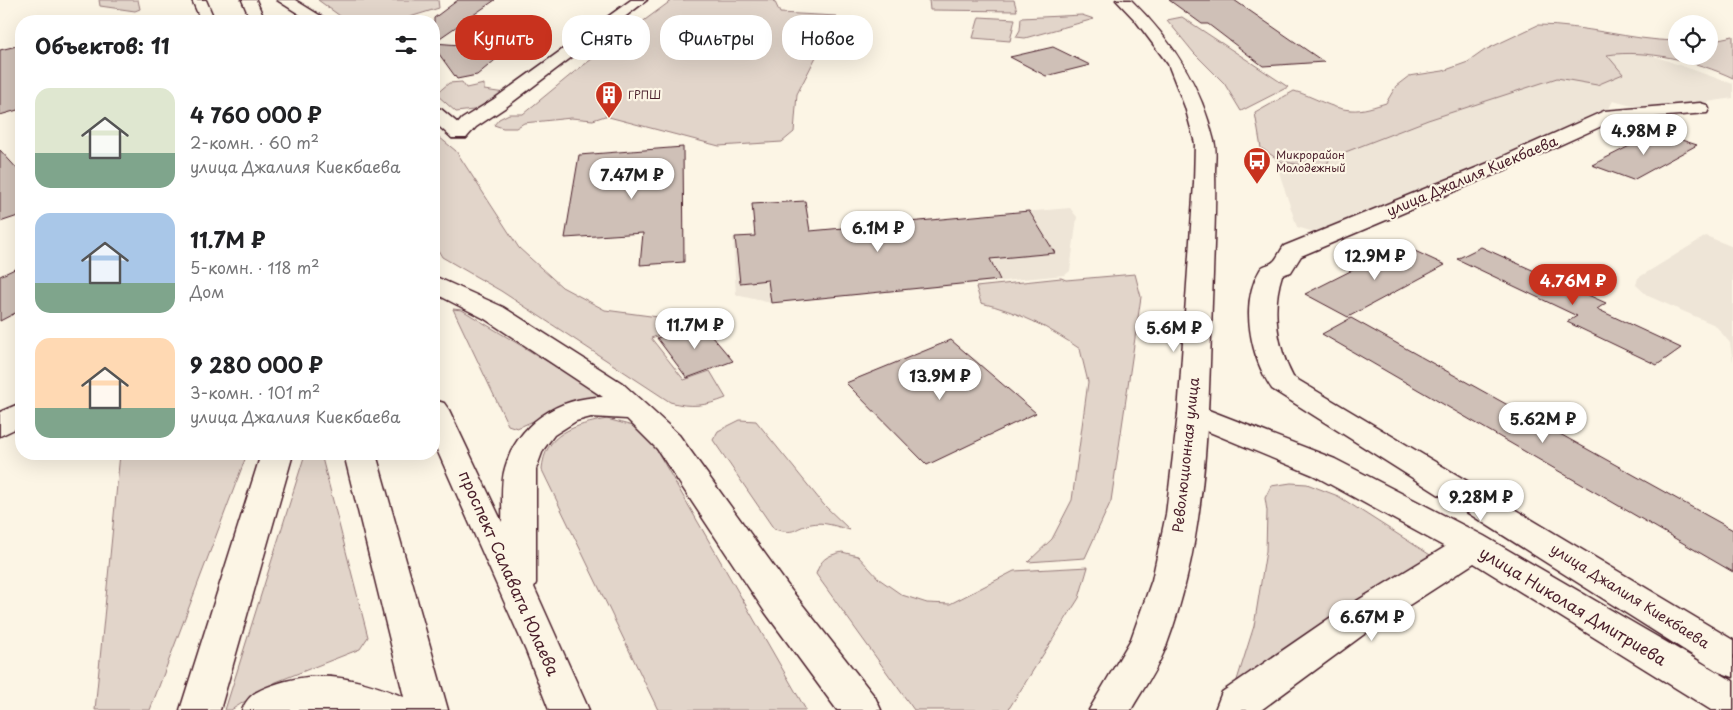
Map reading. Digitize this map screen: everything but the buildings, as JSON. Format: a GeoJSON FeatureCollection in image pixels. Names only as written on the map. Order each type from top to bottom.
{"type":"FeatureCollection","features":[{"type":"Feature","properties":{"kind":"main road"},"geometry":{"type":"LineString","coordinates":[[199,0],[205,15]]}},
{"type":"Feature","properties":{"kind":"main road"},"geometry":{"type":"LineString","coordinates":[[249,0],[255,15]]}},
{"type":"Feature","properties":{"kind":"main road"},"geometry":{"type":"LineString","coordinates":[[284,0],[310,15]]}},
{"type":"Feature","properties":{"kind":"main road"},"geometry":{"type":"LineString","coordinates":[[440,119],[459,134],[469,123],[640,0]]}},
{"type":"Feature","properties":{"kind":"main road","name":"Революционная улица"},"geometry":{"type":"LineString","coordinates":[[1109,710],[1148,645],[1170,580],[1183,514],[1193,414],[1205,143],[1194,107],[1176,63],[1140,17],[1123,0]]}},
{"type":"Feature","properties":{"kind":"main road","name":"улица Джалиля Киекбаева"},"geometry":{"type":"LineString","coordinates":[[1700,109],[1611,116],[1500,165],[1292,252],[1282,267],[1271,271],[1266,282],[1264,309],[1268,349],[1274,369],[1282,383],[1733,660]]}},
{"type":"Feature","properties":{"kind":"main road"},"geometry":{"type":"LineString","coordinates":[[440,115],[465,118],[485,113]]}},
{"type":"Feature","properties":{"kind":"main road"},"geometry":{"type":"LineString","coordinates":[[440,286],[494,313],[612,390],[668,442],[778,601],[861,710]]}},
{"type":"Feature","properties":{"kind":"main road"},"geometry":{"type":"LineString","coordinates":[[517,590],[520,469],[529,447],[543,428],[566,414],[590,407],[611,407],[636,411]]}},
{"type":"Feature","properties":{"kind":"main road","name":"улица Николая Дмитриева"},"geometry":{"type":"LineString","coordinates":[[1193,414],[1324,467],[1472,545],[1733,702]]}},
{"type":"Feature","properties":{"kind":"main road"},"geometry":{"type":"LineString","coordinates":[[0,426],[15,417]]}},
{"type":"Feature","properties":{"kind":"main road","name":"проспект Салавата Юлаева"},"geometry":{"type":"LineString","coordinates":[[440,423],[517,590],[569,710]]}},
{"type":"Feature","properties":{"kind":"main road"},"geometry":{"type":"LineString","coordinates":[[200,710],[275,460]]}},
{"type":"Feature","properties":{"kind":"main road"},"geometry":{"type":"LineString","coordinates":[[362,460],[428,710]]}},
{"type":"Feature","properties":{"kind":"main road"},"geometry":{"type":"LineString","coordinates":[[1235,710],[1236,705],[1350,624],[1450,562],[1472,545]]}},
{"type":"Feature","properties":{"kind":"main road"},"geometry":{"type":"LineString","coordinates":[[262,710],[270,705],[299,695],[327,692],[354,696],[391,710]]}},
{"type":"Feature","properties":{"kind":"shaded area"},"geometry":{"type":"Polygon","coordinates":[[[99,0],[138,0],[140,9],[135,11],[100,6],[99,0]]]}},
{"type":"Feature","properties":{"kind":"shaded area"},"geometry":{"type":"Polygon","coordinates":[[[318,0],[438,0],[439,8],[416,15],[339,15],[318,0]]]}},
{"type":"Feature","properties":{"kind":"shaded area"},"geometry":{"type":"Polygon","coordinates":[[[672,0],[774,0],[780,13],[818,15],[782,15],[782,60],[814,60],[797,94],[794,132],[782,142],[719,146],[605,116],[593,120],[571,118],[524,123],[516,128],[503,128],[494,125],[499,119],[509,114],[523,114],[591,60],[650,60],[650,16],[672,0]]]}},
{"type":"Feature","properties":{"kind":"shaded area"},"geometry":{"type":"Polygon","coordinates":[[[929,0],[1014,0],[1017,11],[930,10],[929,0]]]}},
{"type":"Feature","properties":{"kind":"shaded area"},"geometry":{"type":"Polygon","coordinates":[[[1082,15],[1094,19],[1025,38],[1016,37],[1020,30],[1021,18],[1082,15]]]}},
{"type":"Feature","properties":{"kind":"shaded area"},"geometry":{"type":"Polygon","coordinates":[[[979,17],[1015,19],[1010,41],[973,38],[979,17]]]}},
{"type":"Feature","properties":{"kind":"shaded area"},"geometry":{"type":"Polygon","coordinates":[[[1182,17],[1288,87],[1241,111],[1224,83],[1194,53],[1167,20],[1182,17]]]}},
{"type":"Feature","properties":{"kind":"shaded area"},"geometry":{"type":"Polygon","coordinates":[[[1538,25],[1573,27],[1668,41],[1668,57],[1638,54],[1607,55],[1623,74],[1597,85],[1557,78],[1428,120],[1330,158],[1325,168],[1282,162],[1261,148],[1255,113],[1294,91],[1344,109],[1364,109],[1386,103],[1396,86],[1409,76],[1443,71],[1468,62],[1485,50],[1538,25]]]}},
{"type":"Feature","properties":{"kind":"shaded area"},"geometry":{"type":"Polygon","coordinates":[[[1733,36],[1733,78],[1700,65],[1718,65],[1718,39],[1733,36]]]}},
{"type":"Feature","properties":{"kind":"shaded area"},"geometry":{"type":"Polygon","coordinates":[[[1609,40],[1668,61],[1668,65],[1679,65],[1733,84],[1733,98],[1651,111],[1613,101],[1605,115],[1317,233],[1297,227],[1273,154],[1609,40]]]}},
{"type":"Feature","properties":{"kind":"shaded area"},"geometry":{"type":"Polygon","coordinates":[[[462,82],[466,88],[484,84],[484,90],[505,93],[482,109],[456,112],[440,98],[440,91],[449,83],[462,82]]]}},
{"type":"Feature","properties":{"kind":"shaded area"},"geometry":{"type":"Polygon","coordinates":[[[440,138],[456,151],[519,248],[562,287],[605,310],[696,322],[651,338],[684,380],[710,371],[726,398],[698,405],[670,402],[501,291],[442,257],[440,254],[440,138]]]}},
{"type":"Feature","properties":{"kind":"shaded area"},"geometry":{"type":"Polygon","coordinates":[[[1070,208],[1077,217],[1070,271],[1065,275],[771,303],[736,295],[733,238],[1070,208]]]}},
{"type":"Feature","properties":{"kind":"shaded area"},"geometry":{"type":"Polygon","coordinates":[[[1706,236],[1733,247],[1733,362],[1730,343],[1715,325],[1648,296],[1636,285],[1638,278],[1706,236]]]}},
{"type":"Feature","properties":{"kind":"shaded area"},"geometry":{"type":"Polygon","coordinates":[[[1135,274],[1141,297],[1111,501],[1085,558],[1028,562],[1052,539],[1072,500],[1088,382],[1080,349],[1033,321],[981,303],[976,287],[1061,278],[1066,280],[1135,274]]]}},
{"type":"Feature","properties":{"kind":"shaded area"},"geometry":{"type":"Polygon","coordinates":[[[453,309],[462,310],[608,398],[595,398],[572,403],[517,428],[508,425],[453,309]]]}},
{"type":"Feature","properties":{"kind":"shaded area"},"geometry":{"type":"Polygon","coordinates":[[[607,419],[633,426],[652,442],[806,710],[658,710],[542,470],[548,447],[555,439],[573,428],[607,419]]]}},
{"type":"Feature","properties":{"kind":"shaded area"},"geometry":{"type":"Polygon","coordinates":[[[740,420],[756,421],[824,505],[850,530],[821,523],[811,524],[794,531],[774,529],[713,440],[718,431],[740,420]]]}},
{"type":"Feature","properties":{"kind":"shaded area"},"geometry":{"type":"Polygon","coordinates":[[[119,460],[245,460],[150,710],[95,710],[119,460]]]}},
{"type":"Feature","properties":{"kind":"shaded area"},"geometry":{"type":"Polygon","coordinates":[[[303,460],[323,460],[368,637],[360,649],[276,682],[231,710],[225,710],[303,460]]]}},
{"type":"Feature","properties":{"kind":"shaded area"},"geometry":{"type":"Polygon","coordinates":[[[1291,483],[1307,484],[1338,496],[1438,560],[1232,696],[1254,626],[1266,551],[1267,511],[1265,498],[1271,486],[1291,483]]]}},
{"type":"Feature","properties":{"kind":"shaded area"},"geometry":{"type":"Polygon","coordinates":[[[842,552],[858,556],[879,579],[902,595],[927,603],[950,604],[1014,571],[1088,567],[1079,598],[1008,710],[914,710],[816,574],[825,559],[842,552]]]}},
{"type":"Feature","properties":{"kind":"place","name":"ГРПШ"},"geometry":{"type":"Point","coordinates":[609,119]}},
{"type":"Feature","properties":{"kind":"place","name":"Микрорайон Молодежный"},"geometry":{"type":"Point","coordinates":[1257,185]}}]}
